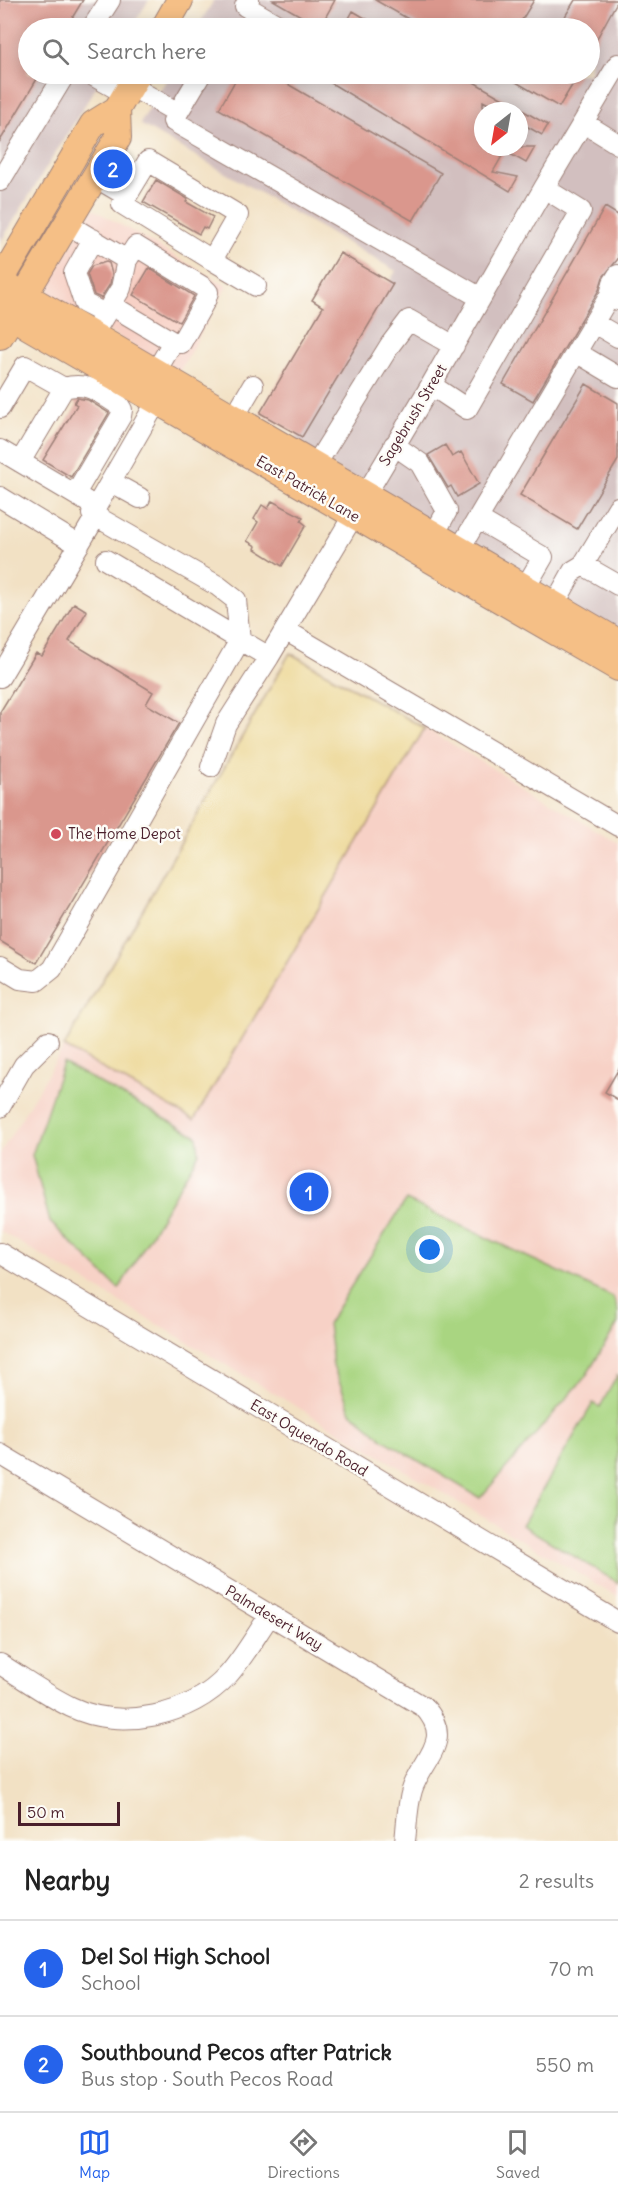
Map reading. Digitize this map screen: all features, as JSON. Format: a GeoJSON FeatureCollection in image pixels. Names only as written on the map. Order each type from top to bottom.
{"type":"FeatureCollection","features":[{"type":"Feature","properties":{"kind":"main road"},"geometry":{"type":"LineString","coordinates":[[170,18],[180,0]]}},
{"type":"Feature","properties":{"kind":"main road"},"geometry":{"type":"LineString","coordinates":[[9,314],[67,224],[118,138],[128,91]]}},
{"type":"Feature","properties":{"kind":"main road"},"geometry":{"type":"LineString","coordinates":[[0,282],[93,124],[128,91]]}},
{"type":"Feature","properties":{"kind":"main road","name":"East Patrick Lane"},"geometry":{"type":"LineString","coordinates":[[0,282],[9,314],[157,401],[315,466],[359,505],[434,535],[525,588],[548,615],[618,642]]}},
{"type":"Feature","properties":{"kind":"main road","name":"East Patrick Lane"},"geometry":{"type":"LineString","coordinates":[[9,314],[92,336],[155,373],[227,429],[548,615],[618,668]]}},
{"type":"Feature","properties":{"kind":"street"},"geometry":{"type":"LineString","coordinates":[[98,18],[110,0]]}},
{"type":"Feature","properties":{"kind":"street"},"geometry":{"type":"LineString","coordinates":[[243,2],[268,18]]}},
{"type":"Feature","properties":{"kind":"street","name":"Sagebrush Street"},"geometry":{"type":"LineString","coordinates":[[211,767],[226,724],[269,657],[431,385],[618,64]]}},
{"type":"Feature","properties":{"kind":"street"},"geometry":{"type":"LineString","coordinates":[[0,181],[59,84]]}},
{"type":"Feature","properties":{"kind":"street"},"geometry":{"type":"LineString","coordinates":[[112,84],[178,113]]}},
{"type":"Feature","properties":{"kind":"street"},"geometry":{"type":"LineString","coordinates":[[195,84],[173,121],[481,298]]}},
{"type":"Feature","properties":{"kind":"street"},"geometry":{"type":"LineString","coordinates":[[584,123],[618,143]]}},
{"type":"Feature","properties":{"kind":"street"},"geometry":{"type":"LineString","coordinates":[[212,260],[238,215],[148,161],[122,204],[212,260],[256,286]]}},
{"type":"Feature","properties":{"kind":"street"},"geometry":{"type":"LineString","coordinates":[[95,177],[127,196]]}},
{"type":"Feature","properties":{"kind":"street"},"geometry":{"type":"LineString","coordinates":[[431,385],[467,409],[580,211],[544,188]]}},
{"type":"Feature","properties":{"kind":"street"},"geometry":{"type":"LineString","coordinates":[[67,224],[127,260]]}},
{"type":"Feature","properties":{"kind":"street"},"geometry":{"type":"LineString","coordinates":[[92,336],[108,310],[121,288],[127,260],[136,246],[208,292],[181,343],[173,342],[108,310],[84,303],[74,273],[93,239]]}},
{"type":"Feature","properties":{"kind":"street"},"geometry":{"type":"LineString","coordinates":[[459,550],[576,352],[614,297],[612,283],[618,274]]}},
{"type":"Feature","properties":{"kind":"street"},"geometry":{"type":"LineString","coordinates":[[315,466],[390,345],[409,320],[454,346]]}},
{"type":"Feature","properties":{"kind":"street"},"geometry":{"type":"LineString","coordinates":[[594,323],[618,338]]}},
{"type":"Feature","properties":{"kind":"street"},"geometry":{"type":"LineString","coordinates":[[155,373],[173,342]]}},
{"type":"Feature","properties":{"kind":"street"},"geometry":{"type":"LineString","coordinates":[[576,352],[618,377]]}},
{"type":"Feature","properties":{"kind":"street"},"geometry":{"type":"LineString","coordinates":[[0,408],[25,366],[64,388]]}},
{"type":"Feature","properties":{"kind":"street"},"geometry":{"type":"LineString","coordinates":[[20,462],[64,388],[77,384],[84,385],[119,405],[122,410],[121,416],[75,494]]}},
{"type":"Feature","properties":{"kind":"street"},"geometry":{"type":"LineString","coordinates":[[227,429],[253,385]]}},
{"type":"Feature","properties":{"kind":"street"},"geometry":{"type":"LineString","coordinates":[[0,677],[79,545],[111,482],[157,401]]}},
{"type":"Feature","properties":{"kind":"street"},"geometry":{"type":"LineString","coordinates":[[394,445],[420,463],[447,511],[434,535]]}},
{"type":"Feature","properties":{"kind":"street"},"geometry":{"type":"LineString","coordinates":[[0,450],[75,494],[97,511],[218,586],[236,600],[240,640],[52,969],[37,981],[20,979],[0,967]]}},
{"type":"Feature","properties":{"kind":"street"},"geometry":{"type":"LineString","coordinates":[[111,482],[140,498]]}},
{"type":"Feature","properties":{"kind":"street"},"geometry":{"type":"LineString","coordinates":[[0,497],[79,545]]}},
{"type":"Feature","properties":{"kind":"street"},"geometry":{"type":"LineString","coordinates":[[548,615],[573,571],[583,566],[618,507]]}},
{"type":"Feature","properties":{"kind":"street"},"geometry":{"type":"LineString","coordinates":[[478,519],[543,557],[525,588]]}},
{"type":"Feature","properties":{"kind":"street"},"geometry":{"type":"LineString","coordinates":[[106,560],[269,657]]}},
{"type":"Feature","properties":{"kind":"street"},"geometry":{"type":"LineString","coordinates":[[583,566],[618,585]]}},
{"type":"Feature","properties":{"kind":"street"},"geometry":{"type":"LineString","coordinates":[[285,630],[618,826]]}},
{"type":"Feature","properties":{"kind":"street"},"geometry":{"type":"LineString","coordinates":[[0,1107],[24,1065],[48,1041]]}},
{"type":"Feature","properties":{"kind":"street","name":"East Oquendo Road"},"geometry":{"type":"LineString","coordinates":[[0,1253],[618,1623]]}},
{"type":"Feature","properties":{"kind":"street","name":"Palmdesert Way"},"geometry":{"type":"LineString","coordinates":[[0,1454],[424,1707],[433,1718],[437,1742],[432,1754],[419,1771],[411,1792],[405,1841]]}},
{"type":"Feature","properties":{"kind":"street"},"geometry":{"type":"LineString","coordinates":[[0,1664],[72,1707],[98,1716],[124,1718],[154,1716],[181,1708],[207,1694],[228,1675],[270,1615]]}},
{"type":"Feature","properties":{"kind":"shaded area"},"geometry":{"type":"Polygon","coordinates":[[[0,0],[149,0],[137,18],[18,18],[18,84],[98,84],[0,243],[0,0]]]}},
{"type":"Feature","properties":{"kind":"shaded area"},"geometry":{"type":"Polygon","coordinates":[[[214,0],[618,0],[618,653],[294,441],[396,271],[140,124],[164,84],[600,84],[600,18],[203,18],[214,0]]]}},
{"type":"Feature","properties":{"kind":"shaded area"},"geometry":{"type":"Polygon","coordinates":[[[93,209],[227,286],[178,374],[49,295],[50,280],[93,209]]]}},
{"type":"Feature","properties":{"kind":"shaded area"},"geometry":{"type":"Polygon","coordinates":[[[425,728],[618,843],[618,1597],[0,1231],[0,1154],[64,1047],[194,1120],[425,728]]]}},
{"type":"Feature","properties":{"kind":"green space"},"geometry":{"type":"Polygon","coordinates":[[[63,1063],[197,1136],[199,1153],[119,1289],[50,1222],[32,1155],[63,1063]]]}},
{"type":"Feature","properties":{"kind":"green space"},"geometry":{"type":"Polygon","coordinates":[[[406,1200],[613,1297],[618,1311],[618,1323],[586,1376],[480,1498],[384,1440],[351,1412],[333,1366],[328,1323],[406,1200]]]}},
{"type":"Feature","properties":{"kind":"green space"},"geometry":{"type":"Polygon","coordinates":[[[618,1374],[618,1583],[522,1525],[593,1403],[600,1407],[618,1374]]]}},
{"type":"Feature","properties":{"kind":"sand"},"geometry":{"type":"Polygon","coordinates":[[[290,653],[425,728],[194,1120],[64,1047],[290,653]]]}},
{"type":"Feature","properties":{"kind":"building"},"geometry":{"type":"Polygon","coordinates":[[[0,0],[83,0],[72,18],[18,18],[18,84],[34,84],[0,141],[0,0]]]}},
{"type":"Feature","properties":{"kind":"building"},"geometry":{"type":"Polygon","coordinates":[[[273,0],[335,0],[325,18],[304,18],[273,0]]]}},
{"type":"Feature","properties":{"kind":"building"},"geometry":{"type":"Polygon","coordinates":[[[375,0],[534,0],[523,18],[406,18],[375,0]]]}},
{"type":"Feature","properties":{"kind":"building"},"geometry":{"type":"Polygon","coordinates":[[[575,0],[618,0],[600,33],[600,18],[564,18],[575,0]]]}},
{"type":"Feature","properties":{"kind":"building"},"geometry":{"type":"Polygon","coordinates":[[[353,11],[365,18],[349,18],[353,11]]]}},
{"type":"Feature","properties":{"kind":"building"},"geometry":{"type":"Polygon","coordinates":[[[233,84],[287,84],[441,173],[413,221],[219,109],[233,84]]]}},
{"type":"Feature","properties":{"kind":"building"},"geometry":{"type":"Polygon","coordinates":[[[333,84],[477,84],[508,102],[474,102],[474,156],[502,156],[493,172],[518,177],[510,191],[333,84]]]}},
{"type":"Feature","properties":{"kind":"building"},"geometry":{"type":"Polygon","coordinates":[[[519,84],[573,84],[559,107],[519,84]]]}},
{"type":"Feature","properties":{"kind":"building"},"geometry":{"type":"Polygon","coordinates":[[[528,113],[548,125],[542,135],[528,127],[528,113]]]}},
{"type":"Feature","properties":{"kind":"building"},"geometry":{"type":"Polygon","coordinates":[[[528,147],[535,147],[526,163],[514,156],[528,156],[528,147]]]}},
{"type":"Feature","properties":{"kind":"building"},"geometry":{"type":"Polygon","coordinates":[[[156,180],[188,199],[186,202],[213,217],[207,229],[203,227],[199,234],[143,202],[156,180]]]}},
{"type":"Feature","properties":{"kind":"building"},"geometry":{"type":"Polygon","coordinates":[[[605,207],[618,215],[618,259],[603,277],[599,290],[533,401],[503,384],[605,207]]]}},
{"type":"Feature","properties":{"kind":"building"},"geometry":{"type":"Polygon","coordinates":[[[340,253],[393,284],[302,437],[260,413],[323,307],[312,300],[340,253]]]}},
{"type":"Feature","properties":{"kind":"building"},"geometry":{"type":"Polygon","coordinates":[[[109,263],[112,274],[110,284],[101,298],[94,295],[87,274],[92,266],[109,263]]]}},
{"type":"Feature","properties":{"kind":"building"},"geometry":{"type":"Polygon","coordinates":[[[149,268],[194,296],[179,322],[133,295],[149,268]]]}},
{"type":"Feature","properties":{"kind":"building"},"geometry":{"type":"Polygon","coordinates":[[[586,384],[618,403],[618,460],[577,529],[520,495],[586,384]]]}},
{"type":"Feature","properties":{"kind":"building"},"geometry":{"type":"Polygon","coordinates":[[[77,398],[88,400],[109,413],[71,477],[43,460],[77,405],[74,403],[77,398]]]}},
{"type":"Feature","properties":{"kind":"building"},"geometry":{"type":"Polygon","coordinates":[[[445,445],[452,457],[461,452],[479,484],[457,497],[451,486],[448,488],[428,455],[445,445]]]}},
{"type":"Feature","properties":{"kind":"building"},"geometry":{"type":"Polygon","coordinates":[[[272,501],[303,517],[301,521],[306,525],[282,566],[255,549],[256,546],[247,541],[258,522],[254,519],[262,505],[268,509],[272,501]]]}},
{"type":"Feature","properties":{"kind":"building","name":"The Home Depot"},"geometry":{"type":"Polygon","coordinates":[[[74,603],[87,611],[69,641],[153,692],[146,704],[179,723],[36,963],[0,941],[0,712],[36,653],[42,656],[74,603]]]}},
{"type":"Feature","properties":{"kind":"building"},"geometry":{"type":"Polygon","coordinates":[[[618,1070],[618,1100],[605,1092],[618,1070]]]}},
{"type":"Feature","properties":{"kind":"place","name":"Southbound Pecos after Patrick"},"geometry":{"type":"Point","coordinates":[113,169]}},
{"type":"Feature","properties":{"kind":"place","name":"The Home Depot"},"geometry":{"type":"Point","coordinates":[56,834]}},
{"type":"Feature","properties":{"kind":"place","name":"Del Sol High School"},"geometry":{"type":"Point","coordinates":[309,1192]}}]}
